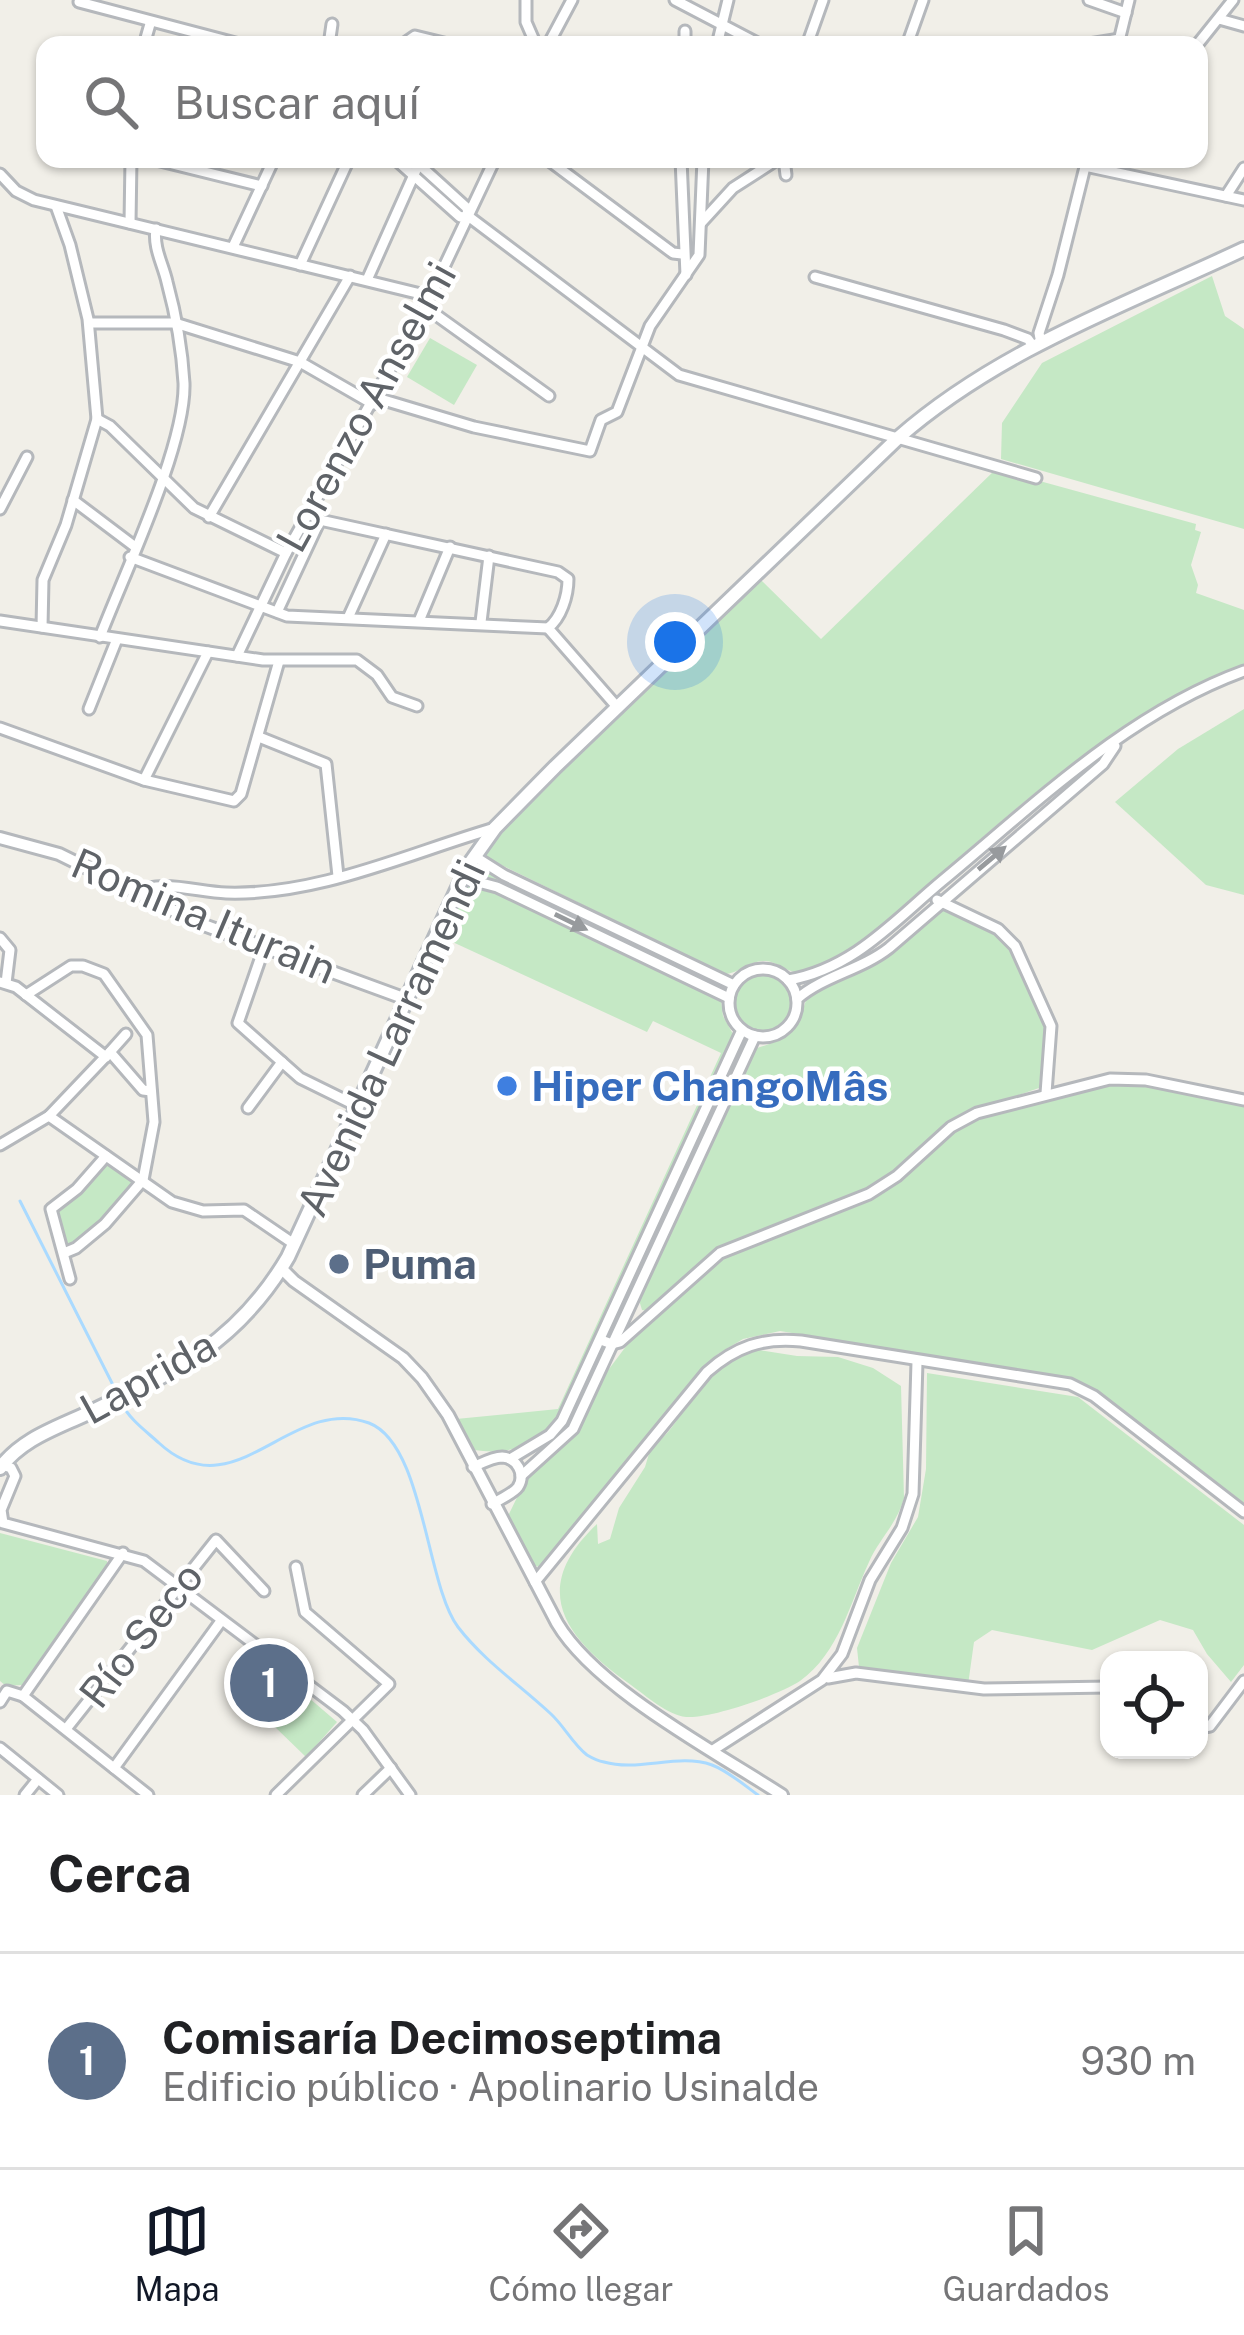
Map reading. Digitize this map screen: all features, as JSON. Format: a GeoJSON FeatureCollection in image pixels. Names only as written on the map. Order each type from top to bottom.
{"type":"FeatureCollection","features":[{"type":"Feature","properties":{"kind":"main road","name":"Avenida Larramendi"},"geometry":{"type":"LineString","coordinates":[[281,1268],[463,878],[495,828],[898,438],[959,388],[1037,345],[1244,249]]}},
{"type":"Feature","properties":{"kind":"main road","name":"Laprida"},"geometry":{"type":"LineString","coordinates":[[1,1466],[29,1440],[213,1347],[251,1311],[281,1268]]}},
{"type":"Feature","properties":{"kind":"street"},"geometry":{"type":"LineString","coordinates":[[526,0],[526,22],[532,36]]}},
{"type":"Feature","properties":{"kind":"street"},"geometry":{"type":"LineString","coordinates":[[553,36],[572,0]]}},
{"type":"Feature","properties":{"kind":"street"},"geometry":{"type":"LineString","coordinates":[[675,0],[744,36]]}},
{"type":"Feature","properties":{"kind":"street"},"geometry":{"type":"LineString","coordinates":[[720,36],[728,0]]}},
{"type":"Feature","properties":{"kind":"street"},"geometry":{"type":"LineString","coordinates":[[810,36],[823,0]]}},
{"type":"Feature","properties":{"kind":"street"},"geometry":{"type":"LineString","coordinates":[[910,36],[923,0]]}},
{"type":"Feature","properties":{"kind":"street"},"geometry":{"type":"LineString","coordinates":[[1089,0],[1126,13]]}},
{"type":"Feature","properties":{"kind":"street"},"geometry":{"type":"LineString","coordinates":[[1120,36],[1129,0]]}},
{"type":"Feature","properties":{"kind":"street"},"geometry":{"type":"LineString","coordinates":[[1205,36],[1233,0]]}},
{"type":"Feature","properties":{"kind":"street"},"geometry":{"type":"LineString","coordinates":[[79,2],[203,36]]}},
{"type":"Feature","properties":{"kind":"street"},"geometry":{"type":"LineString","coordinates":[[1219,19],[1244,26]]}},
{"type":"Feature","properties":{"kind":"street"},"geometry":{"type":"LineString","coordinates":[[147,36],[150,24]]}},
{"type":"Feature","properties":{"kind":"street"},"geometry":{"type":"LineString","coordinates":[[330,36],[332,24]]}},
{"type":"Feature","properties":{"kind":"street"},"geometry":{"type":"LineString","coordinates":[[685,31],[685,36]]}},
{"type":"Feature","properties":{"kind":"street"},"geometry":{"type":"LineString","coordinates":[[130,223],[131,168]]}},
{"type":"Feature","properties":{"kind":"street"},"geometry":{"type":"LineString","coordinates":[[189,168],[262,186]]}},
{"type":"Feature","properties":{"kind":"street"},"geometry":{"type":"LineString","coordinates":[[233,248],[270,168]]}},
{"type":"Feature","properties":{"kind":"street"},"geometry":{"type":"LineString","coordinates":[[300,265],[345,168]]}},
{"type":"Feature","properties":{"kind":"street"},"geometry":{"type":"LineString","coordinates":[[367,280],[414,168]]}},
{"type":"Feature","properties":{"kind":"street"},"geometry":{"type":"LineString","coordinates":[[421,168],[467,208],[468,216],[640,347],[694,382],[1036,478]]}},
{"type":"Feature","properties":{"kind":"street","name":"Lorenzo Anselmi"},"geometry":{"type":"LineString","coordinates":[[237,656],[286,553],[427,302],[491,168]]}},
{"type":"Feature","properties":{"kind":"street"},"geometry":{"type":"LineString","coordinates":[[559,168],[673,253],[682,254]]}},
{"type":"Feature","properties":{"kind":"street"},"geometry":{"type":"LineString","coordinates":[[681,168],[686,275]]}},
{"type":"Feature","properties":{"kind":"street"},"geometry":{"type":"LineString","coordinates":[[89,322],[175,323],[300,362],[375,401],[590,451],[601,420],[617,412],[650,326],[697,261],[703,168]]}},
{"type":"Feature","properties":{"kind":"street"},"geometry":{"type":"LineString","coordinates":[[701,223],[733,188],[766,168]]}},
{"type":"Feature","properties":{"kind":"street"},"geometry":{"type":"LineString","coordinates":[[784,168],[786,175]]}},
{"type":"Feature","properties":{"kind":"street"},"geometry":{"type":"LineString","coordinates":[[814,277],[1004,330],[1037,345],[1089,168]]}},
{"type":"Feature","properties":{"kind":"street"},"geometry":{"type":"LineString","coordinates":[[1111,168],[1244,200]]}},
{"type":"Feature","properties":{"kind":"street"},"geometry":{"type":"LineString","coordinates":[[1226,196],[1244,168]]}},
{"type":"Feature","properties":{"kind":"street"},"geometry":{"type":"LineString","coordinates":[[0,174],[26,197],[56,206],[367,280],[427,302],[549,396]]}},
{"type":"Feature","properties":{"kind":"street"},"geometry":{"type":"LineString","coordinates":[[41,627],[43,580],[74,500],[97,419],[89,322],[56,206]]}},
{"type":"Feature","properties":{"kind":"street"},"geometry":{"type":"LineString","coordinates":[[100,637],[161,478],[183,402],[182,359],[155,244],[156,229]]}},
{"type":"Feature","properties":{"kind":"street"},"geometry":{"type":"LineString","coordinates":[[209,517],[350,276]]}},
{"type":"Feature","properties":{"kind":"street"},"geometry":{"type":"LineString","coordinates":[[97,419],[209,517],[286,553]]}},
{"type":"Feature","properties":{"kind":"street"},"geometry":{"type":"LineString","coordinates":[[0,509],[28,457]]}},
{"type":"Feature","properties":{"kind":"street"},"geometry":{"type":"LineString","coordinates":[[74,500],[132,552],[277,612],[298,617],[548,628],[618,708]]}},
{"type":"Feature","properties":{"kind":"street"},"geometry":{"type":"LineString","coordinates":[[309,514],[564,575],[568,586],[559,617],[548,628]]}},
{"type":"Feature","properties":{"kind":"street"},"geometry":{"type":"LineString","coordinates":[[277,612],[320,520]]}},
{"type":"Feature","properties":{"kind":"street"},"geometry":{"type":"LineString","coordinates":[[348,618],[386,534]]}},
{"type":"Feature","properties":{"kind":"street"},"geometry":{"type":"LineString","coordinates":[[418,620],[450,547]]}},
{"type":"Feature","properties":{"kind":"street"},"geometry":{"type":"LineString","coordinates":[[481,622],[489,556]]}},
{"type":"Feature","properties":{"kind":"street"},"geometry":{"type":"LineString","coordinates":[[1,624],[279,661],[358,660],[392,697],[417,706]]}},
{"type":"Feature","properties":{"kind":"street"},"geometry":{"type":"LineString","coordinates":[[89,709],[117,639]]}},
{"type":"Feature","properties":{"kind":"street"},"geometry":{"type":"LineString","coordinates":[[144,781],[208,652]]}},
{"type":"Feature","properties":{"kind":"street"},"geometry":{"type":"LineString","coordinates":[[0,728],[144,781],[234,800],[241,794],[279,661]]}},
{"type":"Feature","properties":{"kind":"street"},"geometry":{"type":"LineString","coordinates":[[788,980],[865,948],[1096,753],[1188,695],[1244,671]]}},
{"type":"Feature","properties":{"kind":"street"},"geometry":{"type":"LineString","coordinates":[[259,737],[326,764],[338,876]]}},
{"type":"Feature","properties":{"kind":"street"},"geometry":{"type":"LineString","coordinates":[[797,999],[880,955],[1103,764],[1118,741]]}},
{"type":"Feature","properties":{"kind":"street"},"geometry":{"type":"LineString","coordinates":[[135,892],[152,886],[240,892],[338,876],[495,828]]}},
{"type":"Feature","properties":{"kind":"street","name":"Romina Iturain"},"geometry":{"type":"LineString","coordinates":[[0,838],[59,854],[201,924],[406,999]]}},
{"type":"Feature","properties":{"kind":"street"},"geometry":{"type":"LineString","coordinates":[[474,856],[504,875],[734,985]]}},
{"type":"Feature","properties":{"kind":"street"},"geometry":{"type":"LineString","coordinates":[[463,878],[497,887],[729,998]]}},
{"type":"Feature","properties":{"kind":"street"},"geometry":{"type":"LineString","coordinates":[[928,892],[939,902],[992,926],[1015,946],[1048,1016],[1046,1093]]}},
{"type":"Feature","properties":{"kind":"street"},"geometry":{"type":"LineString","coordinates":[[0,938],[10,950],[3,983],[108,1054],[143,1090],[151,1091]]}},
{"type":"Feature","properties":{"kind":"street"},"geometry":{"type":"LineString","coordinates":[[264,948],[237,1020],[308,1083],[356,1106]]}},
{"type":"Feature","properties":{"kind":"street"},"geometry":{"type":"LineString","coordinates":[[26,995],[74,965],[104,974],[145,1031],[154,1129],[142,1180],[105,1224],[64,1253]]}},
{"type":"Feature","properties":{"kind":"street"},"geometry":{"type":"LineString","coordinates":[[763,969],[788,980],[797,999],[795,1016],[785,1029],[771,1036],[742,1030],[731,1014],[729,998],[734,985],[747,973],[763,969]]}},
{"type":"Feature","properties":{"kind":"street"},"geometry":{"type":"LineString","coordinates":[[492,1504],[513,1491],[521,1476],[568,1436],[742,1030]]}},
{"type":"Feature","properties":{"kind":"street"},"geometry":{"type":"LineString","coordinates":[[0,1145],[49,1116],[126,1034]]}},
{"type":"Feature","properties":{"kind":"street"},"geometry":{"type":"LineString","coordinates":[[510,1459],[559,1426],[606,1342],[755,1036]]}},
{"type":"Feature","properties":{"kind":"street"},"geometry":{"type":"LineString","coordinates":[[248,1108],[282,1062]]}},
{"type":"Feature","properties":{"kind":"street"},"geometry":{"type":"LineString","coordinates":[[606,1342],[620,1342],[727,1249],[869,1194],[968,1116],[1046,1093],[1124,1078],[1244,1100]]}},
{"type":"Feature","properties":{"kind":"street"},"geometry":{"type":"LineString","coordinates":[[49,1116],[186,1208],[249,1212],[294,1244]]}},
{"type":"Feature","properties":{"kind":"street"},"geometry":{"type":"LineString","coordinates":[[70,1279],[51,1209],[106,1156]]}},
{"type":"Feature","properties":{"kind":"street"},"geometry":{"type":"LineString","coordinates":[[281,1268],[413,1368],[448,1414],[562,1633],[584,1659],[782,1795]]}},
{"type":"Feature","properties":{"kind":"street"},"geometry":{"type":"LineString","coordinates":[[535,1582],[707,1372],[731,1352],[759,1342],[789,1340],[1078,1387],[1244,1512]]}},
{"type":"Feature","properties":{"kind":"street"},"geometry":{"type":"LineString","coordinates":[[822,1681],[842,1654],[870,1580],[902,1528],[908,1509],[915,1476],[916,1362]]}},
{"type":"Feature","properties":{"kind":"street"},"geometry":{"type":"LineString","coordinates":[[473,1467],[499,1457],[510,1459],[521,1476]]}},
{"type":"Feature","properties":{"kind":"street"},"geometry":{"type":"LineString","coordinates":[[1,1466],[14,1470],[15,1476],[0,1518],[8,1526],[144,1561],[353,1721],[410,1795]]}},
{"type":"Feature","properties":{"kind":"street","name":"Río Seco"},"geometry":{"type":"LineString","coordinates":[[66,1729],[216,1540],[264,1591]]}},
{"type":"Feature","properties":{"kind":"street"},"geometry":{"type":"LineString","coordinates":[[23,1696],[123,1553]]}},
{"type":"Feature","properties":{"kind":"street"},"geometry":{"type":"LineString","coordinates":[[276,1795],[389,1684],[305,1612],[296,1567]]}},
{"type":"Feature","properties":{"kind":"street"},"geometry":{"type":"LineString","coordinates":[[114,1768],[221,1621]]}},
{"type":"Feature","properties":{"kind":"street"},"geometry":{"type":"LineString","coordinates":[[713,1750],[838,1674],[964,1688],[1100,1687]]}},
{"type":"Feature","properties":{"kind":"street"},"geometry":{"type":"LineString","coordinates":[[1208,1726],[1244,1681]]}},
{"type":"Feature","properties":{"kind":"street"},"geometry":{"type":"LineString","coordinates":[[0,1702],[8,1691],[23,1696],[148,1795]]}},
{"type":"Feature","properties":{"kind":"street"},"geometry":{"type":"LineString","coordinates":[[0,1748],[58,1795]]}},
{"type":"Feature","properties":{"kind":"street"},"geometry":{"type":"LineString","coordinates":[[362,1795],[391,1768]]}},
{"type":"Feature","properties":{"kind":"street"},"geometry":{"type":"LineString","coordinates":[[25,1795],[38,1779]]}},
{"type":"Feature","properties":{"kind":"green space"},"geometry":{"type":"Polygon","coordinates":[[[1212,276],[1225,316],[1244,329],[1244,529],[1001,459],[1002,423],[1042,363],[1212,276]]]}},
{"type":"Feature","properties":{"kind":"green space"},"geometry":{"type":"Polygon","coordinates":[[[430,338],[477,365],[454,405],[407,377],[430,338]]]}},
{"type":"Feature","properties":{"kind":"green space"},"geometry":{"type":"Polygon","coordinates":[[[996,469],[1196,524],[1195,530],[1201,532],[1191,565],[1196,593],[1244,610],[1244,666],[1200,684],[1116,732],[1038,791],[870,938],[819,967],[796,972],[760,961],[724,974],[487,858],[485,848],[512,816],[761,580],[821,639],[996,469]]]}},
{"type":"Feature","properties":{"kind":"green space"},"geometry":{"type":"Polygon","coordinates":[[[1244,709],[1244,895],[1206,885],[1115,802],[1178,749],[1244,709]]]}},
{"type":"Feature","properties":{"kind":"green space"},"geometry":{"type":"Polygon","coordinates":[[[476,866],[714,981],[723,989],[476,875],[476,866]]]}},
{"type":"Feature","properties":{"kind":"green space"},"geometry":{"type":"Polygon","coordinates":[[[472,885],[492,890],[721,1000],[733,1034],[558,1418],[531,1442],[499,1451],[474,1450],[456,1419],[558,1409],[721,1053],[653,1021],[647,1032],[446,939],[444,934],[472,885]]]}},
{"type":"Feature","properties":{"kind":"green space"},"geometry":{"type":"Polygon","coordinates":[[[940,907],[990,929],[1012,948],[1047,1024],[1039,1088],[959,1116],[895,1172],[861,1193],[725,1245],[649,1311],[642,1310],[639,1300],[754,1049],[792,1032],[808,995],[882,959],[940,907]]]}},
{"type":"Feature","properties":{"kind":"green space"},"geometry":{"type":"Polygon","coordinates":[[[763,975],[782,984],[791,1003],[782,1022],[763,1031],[744,1022],[735,1003],[744,984],[763,975]]]}},
{"type":"Feature","properties":{"kind":"green space"},"geometry":{"type":"Polygon","coordinates":[[[1112,1083],[1244,1104],[1244,1503],[1092,1389],[1066,1378],[780,1331],[743,1339],[718,1354],[545,1564],[533,1565],[508,1516],[527,1477],[571,1440],[606,1373],[627,1345],[729,1253],[870,1198],[904,1176],[964,1124],[984,1115],[1112,1083]]]}},
{"type":"Feature","properties":{"kind":"green space"},"geometry":{"type":"Polygon","coordinates":[[[106,1161],[138,1180],[99,1224],[65,1248],[54,1212],[106,1161]]]}},
{"type":"Feature","properties":{"kind":"green space"},"geometry":{"type":"Polygon","coordinates":[[[759,1350],[838,1357],[873,1368],[901,1386],[904,1498],[834,1642],[813,1670],[790,1687],[761,1699],[686,1717],[657,1704],[588,1650],[563,1612],[564,1571],[597,1524],[598,1544],[610,1539],[619,1508],[645,1467],[651,1447],[669,1431],[705,1380],[724,1363],[759,1350]]]}},
{"type":"Feature","properties":{"kind":"green space"},"geometry":{"type":"Polygon","coordinates":[[[927,1373],[1078,1397],[1244,1525],[1244,1665],[1231,1682],[1193,1630],[1160,1620],[1092,1650],[992,1630],[974,1642],[968,1685],[859,1667],[857,1648],[891,1563],[918,1517],[926,1469],[927,1373]]]}},
{"type":"Feature","properties":{"kind":"green space"},"geometry":{"type":"Polygon","coordinates":[[[0,1533],[107,1561],[22,1685],[6,1686],[0,1681],[0,1533]]]}},
{"type":"Feature","properties":{"kind":"green space"},"geometry":{"type":"Polygon","coordinates":[[[302,1692],[337,1722],[306,1757],[275,1727],[302,1692]]]}},
{"type":"Feature","properties":{"kind":"waterway"},"geometry":{"type":"LineString","coordinates":[[20,1201],[118,1395]]}},
{"type":"Feature","properties":{"kind":"waterway"},"geometry":{"type":"LineString","coordinates":[[122,1404],[159,1443],[187,1461],[213,1465],[238,1460],[314,1424],[340,1418],[369,1423],[387,1436],[402,1458],[438,1580],[458,1627],[551,1714],[582,1751],[617,1765],[686,1761],[712,1765],[758,1795]]}},
{"type":"Feature","properties":{"kind":"place","name":"Hiper ChangoMâs"},"geometry":{"type":"Point","coordinates":[507,1086]}},
{"type":"Feature","properties":{"kind":"place","name":"Puma"},"geometry":{"type":"Point","coordinates":[339,1264]}},
{"type":"Feature","properties":{"kind":"place","name":"Comisaría Decimoseptima"},"geometry":{"type":"Point","coordinates":[269,1683]}}]}
